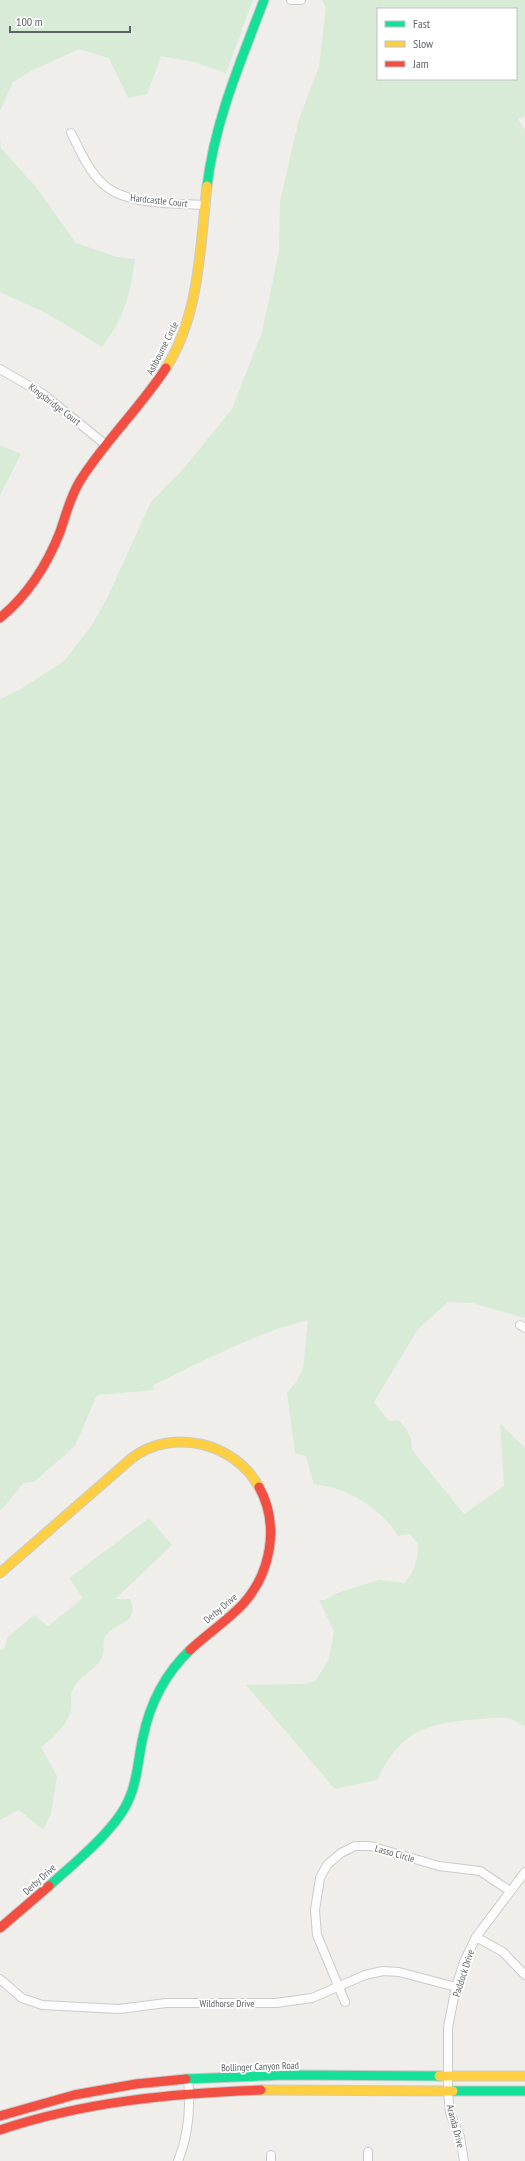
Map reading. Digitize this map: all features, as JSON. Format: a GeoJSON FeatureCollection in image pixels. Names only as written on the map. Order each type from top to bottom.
{"type":"FeatureCollection","features":[{"type":"Feature","properties":{"kind":"street","name":"Ashbourne Circle"},"geometry":{"type":"LineString","coordinates":[[0,618],[24,595],[35,579],[51,553],[78,483],[95,458],[152,392],[178,345],[188,322],[195,289],[213,148],[220,118],[264,0]]}},
{"type":"Feature","properties":{"kind":"street"},"geometry":{"type":"LineString","coordinates":[[291,0],[301,0]]}},
{"type":"Feature","properties":{"kind":"street","name":"Hardcastle Court"},"geometry":{"type":"LineString","coordinates":[[71,134],[88,165],[102,184],[122,196],[206,205]]}},
{"type":"Feature","properties":{"kind":"street","name":"Kingsbridge Court"},"geometry":{"type":"LineString","coordinates":[[0,369],[23,380],[49,398],[106,445]]}},
{"type":"Feature","properties":{"kind":"street","name":"Derby Drive"},"geometry":{"type":"LineString","coordinates":[[0,1573],[140,1452],[169,1442],[197,1443],[222,1450],[241,1463],[254,1476],[263,1492],[268,1508],[271,1540],[262,1574],[244,1603],[200,1639],[180,1658],[167,1676],[157,1695],[144,1735],[136,1782],[125,1808],[114,1825],[45,1890],[0,1928]]}},
{"type":"Feature","properties":{"kind":"street","name":"Lasso Circle"},"geometry":{"type":"LineString","coordinates":[[345,2002],[340,1987],[317,1936],[315,1910],[320,1878],[327,1865],[341,1853],[355,1846],[370,1846],[439,1866],[480,1871],[510,1891]]}},
{"type":"Feature","properties":{"kind":"street","name":"Paddock Drive"},"geometry":{"type":"LineString","coordinates":[[448,2092],[448,2027],[456,1987],[464,1962],[476,1937],[525,1872]]}},
{"type":"Feature","properties":{"kind":"street"},"geometry":{"type":"LineString","coordinates":[[476,1937],[503,1952],[525,1975]]}},
{"type":"Feature","properties":{"kind":"street","name":"Wildhorse Drive"},"geometry":{"type":"LineString","coordinates":[[0,1979],[22,1998],[42,2005],[72,2008],[119,2009],[166,2004],[276,2003],[312,1998],[365,1975],[383,1971],[399,1972],[456,1987]]}},
{"type":"Feature","properties":{"kind":"street","name":"Bollinger Canyon Road"},"geometry":{"type":"LineString","coordinates":[[0,2116],[74,2095],[136,2084],[188,2079],[288,2075],[525,2076]]}},
{"type":"Feature","properties":{"kind":"street"},"geometry":{"type":"LineString","coordinates":[[178,2161],[185,2144],[190,2116],[188,2079]]}},
{"type":"Feature","properties":{"kind":"street"},"geometry":{"type":"LineString","coordinates":[[0,2130],[79,2109],[189,2093],[288,2090],[448,2092],[525,2091]]}},
{"type":"Feature","properties":{"kind":"street","name":"Aranda Drive"},"geometry":{"type":"LineString","coordinates":[[448,2092],[450,2113],[460,2137],[464,2161]]}},
{"type":"Feature","properties":{"kind":"street"},"geometry":{"type":"LineString","coordinates":[[368,2152],[368,2161]]}},
{"type":"Feature","properties":{"kind":"green space"},"geometry":{"type":"Polygon","coordinates":[[[0,0],[253,0],[226,73],[194,62],[161,56],[147,94],[128,98],[109,58],[79,49],[33,70],[13,82],[0,111],[0,0]]]}},
{"type":"Feature","properties":{"kind":"green space"},"geometry":{"type":"Polygon","coordinates":[[[322,0],[525,0],[525,116],[518,119],[525,130],[525,1318],[472,1303],[448,1302],[418,1329],[374,1402],[389,1421],[398,1420],[404,1427],[409,1434],[412,1450],[464,1514],[504,1486],[500,1423],[525,1448],[525,1726],[508,1718],[468,1720],[436,1725],[412,1735],[402,1743],[393,1753],[377,1780],[335,1789],[246,1685],[305,1684],[316,1680],[329,1659],[334,1631],[319,1600],[325,1600],[337,1593],[379,1580],[404,1583],[411,1574],[415,1565],[418,1544],[410,1534],[398,1536],[383,1517],[350,1494],[326,1486],[314,1485],[306,1456],[295,1453],[287,1393],[297,1381],[303,1369],[308,1320],[288,1325],[229,1348],[153,1385],[154,1390],[97,1395],[75,1446],[34,1482],[23,1483],[0,1510],[0,699],[19,690],[64,661],[92,625],[108,596],[151,502],[184,468],[232,409],[262,332],[279,251],[280,201],[299,119],[319,67],[326,8],[322,0]]]}},
{"type":"Feature","properties":{"kind":"green space"},"geometry":{"type":"Polygon","coordinates":[[[0,137],[1,148],[36,187],[76,243],[117,257],[135,259],[131,284],[125,305],[110,336],[102,347],[48,314],[0,292],[0,137]]]}},
{"type":"Feature","properties":{"kind":"green space"},"geometry":{"type":"Polygon","coordinates":[[[0,445],[21,454],[0,495],[0,445]]]}},
{"type":"Feature","properties":{"kind":"green space"},"geometry":{"type":"Polygon","coordinates":[[[149,1518],[172,1545],[115,1599],[130,1599],[132,1614],[125,1622],[114,1628],[105,1637],[102,1658],[79,1680],[73,1689],[71,1695],[71,1710],[68,1718],[54,1737],[41,1747],[57,1776],[51,1813],[43,1830],[19,1810],[0,1820],[0,1650],[4,1649],[8,1637],[34,1615],[48,1626],[83,1598],[69,1578],[149,1518]]]}},
{"type":"Feature","properties":{"kind":"traffic: fast"},"geometry":{"type":"LineString","coordinates":[[207,186],[222,114],[264,0]]}},
{"type":"Feature","properties":{"kind":"traffic: fast"},"geometry":{"type":"LineString","coordinates":[[49,1886],[94,1846],[115,1822],[123,1810],[132,1792],[138,1769],[141,1745],[146,1724],[154,1701],[173,1669],[190,1650]]}},
{"type":"Feature","properties":{"kind":"traffic: fast"},"geometry":{"type":"LineString","coordinates":[[186,2079],[288,2075],[439,2076]]}},
{"type":"Feature","properties":{"kind":"traffic: fast"},"geometry":{"type":"LineString","coordinates":[[453,2091],[525,2091]]}},
{"type":"Feature","properties":{"kind":"traffic: slow"},"geometry":{"type":"LineString","coordinates":[[166,368],[186,325],[192,303],[197,280],[207,186]]}},
{"type":"Feature","properties":{"kind":"traffic: slow"},"geometry":{"type":"LineString","coordinates":[[0,1573],[132,1458],[148,1449],[166,1443],[184,1442],[202,1444],[219,1450],[235,1460],[248,1472],[259,1487]]}},
{"type":"Feature","properties":{"kind":"traffic: slow"},"geometry":{"type":"LineString","coordinates":[[439,2076],[525,2076]]}},
{"type":"Feature","properties":{"kind":"traffic: slow"},"geometry":{"type":"LineString","coordinates":[[261,2090],[453,2091]]}},
{"type":"Feature","properties":{"kind":"traffic: jam"},"geometry":{"type":"LineString","coordinates":[[0,618],[19,600],[43,568],[55,544],[71,500],[80,481],[100,452],[145,397],[166,368]]}},
{"type":"Feature","properties":{"kind":"traffic: jam"},"geometry":{"type":"LineString","coordinates":[[190,1650],[243,1604],[253,1592],[260,1578],[266,1563],[271,1533],[269,1517],[259,1487]]}},
{"type":"Feature","properties":{"kind":"traffic: jam"},"geometry":{"type":"LineString","coordinates":[[0,1928],[49,1886]]}},
{"type":"Feature","properties":{"kind":"traffic: jam"},"geometry":{"type":"LineString","coordinates":[[0,2116],[74,2095],[136,2084],[186,2079]]}},
{"type":"Feature","properties":{"kind":"traffic: jam"},"geometry":{"type":"LineString","coordinates":[[0,2130],[31,2120],[96,2106],[162,2097],[228,2091],[261,2090]]}}]}
